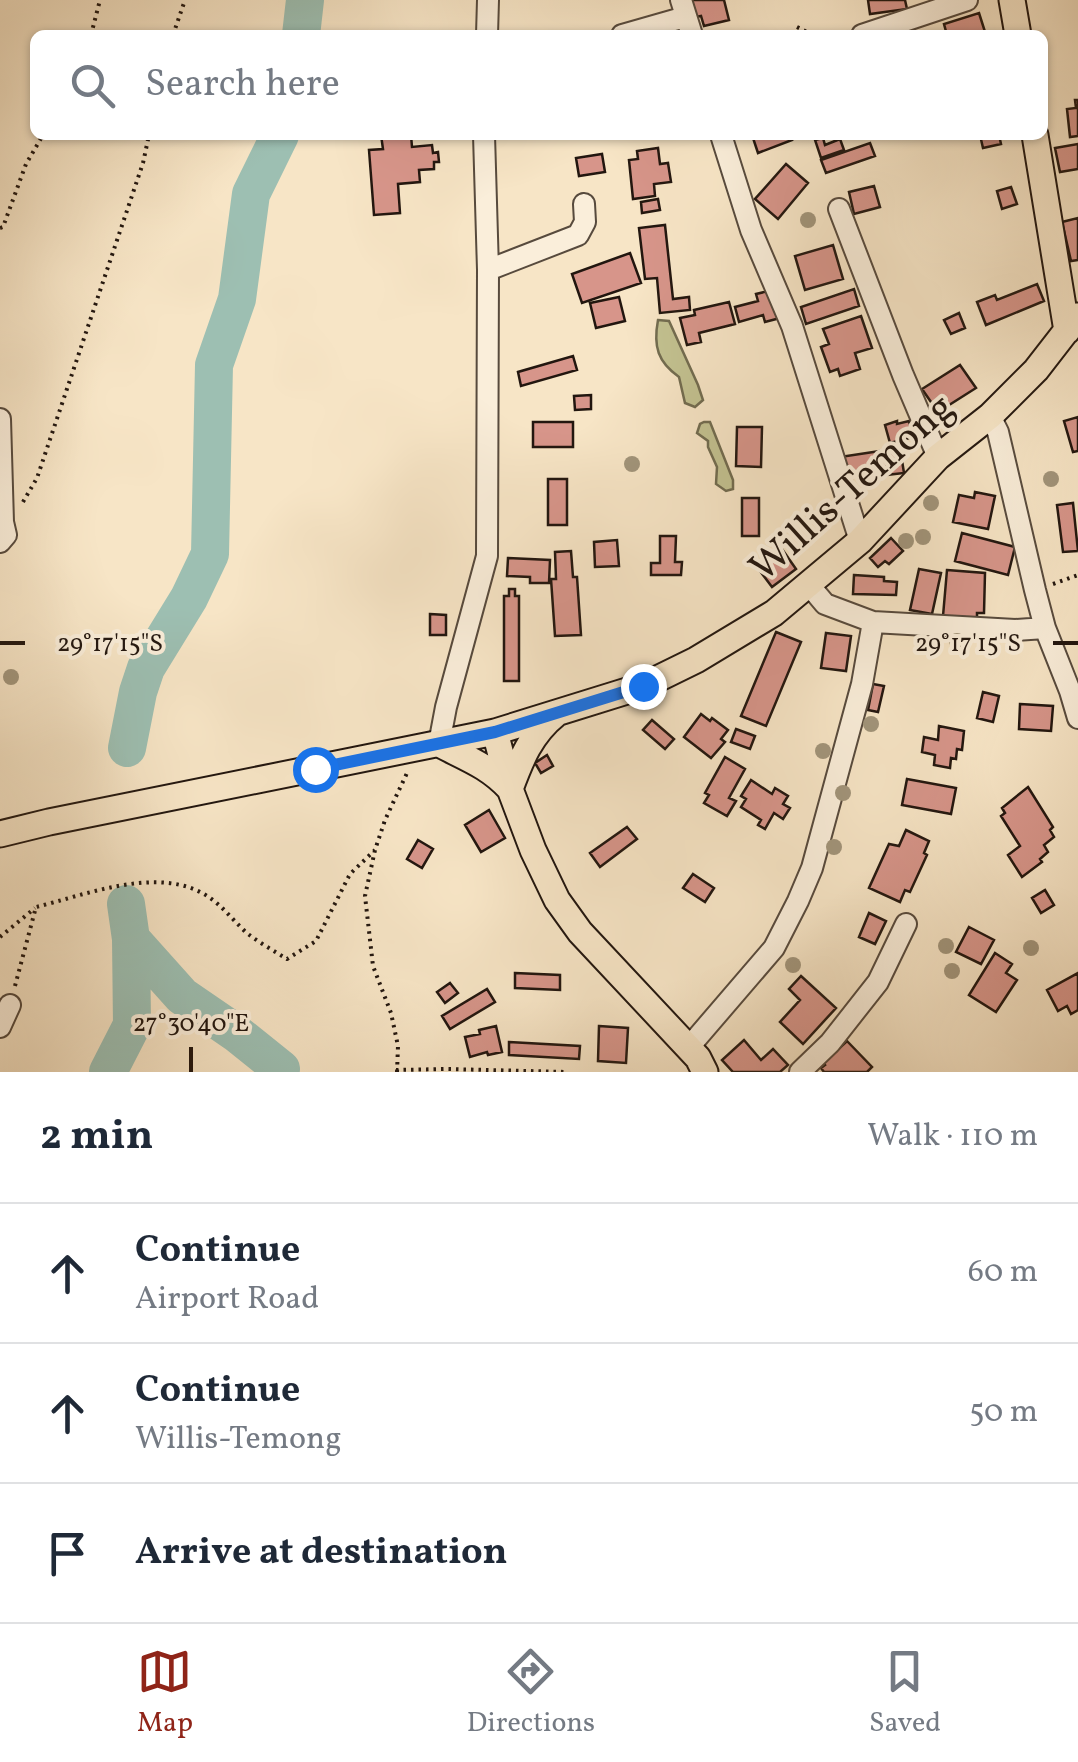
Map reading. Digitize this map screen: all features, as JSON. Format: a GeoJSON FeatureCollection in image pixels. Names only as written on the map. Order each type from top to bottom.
{"type":"FeatureCollection","features":[{"type":"Feature","properties":{"kind":"main road"},"geometry":{"type":"LineString","coordinates":[[1012,0],[1017,30]]}},
{"type":"Feature","properties":{"kind":"main road","name":"Willis-Temong"},"geometry":{"type":"LineString","coordinates":[[0,834],[495,732],[643,686],[696,660],[774,613],[860,542],[938,457],[990,416],[1036,370],[1073,323],[1036,140]]}},
{"type":"Feature","properties":{"kind":"main road"},"geometry":{"type":"LineString","coordinates":[[510,789],[530,741],[540,726],[561,710]]}},
{"type":"Feature","properties":{"kind":"main road"},"geometry":{"type":"LineString","coordinates":[[495,732],[510,789],[557,900],[580,932],[698,1058],[705,1072]]}},
{"type":"Feature","properties":{"kind":"main road"},"geometry":{"type":"LineString","coordinates":[[430,746],[482,764],[510,789]]}},
{"type":"Feature","properties":{"kind":"street"},"geometry":{"type":"LineString","coordinates":[[488,0],[488,30]]}},
{"type":"Feature","properties":{"kind":"street"},"geometry":{"type":"LineString","coordinates":[[877,30],[966,0]]}},
{"type":"Feature","properties":{"kind":"street"},"geometry":{"type":"LineString","coordinates":[[640,30],[686,17]]}},
{"type":"Feature","properties":{"kind":"street"},"geometry":{"type":"LineString","coordinates":[[430,746],[486,556],[488,270],[484,140]]}},
{"type":"Feature","properties":{"kind":"street"},"geometry":{"type":"LineString","coordinates":[[723,140],[751,230],[792,326],[860,542]]}},
{"type":"Feature","properties":{"kind":"street"},"geometry":{"type":"LineString","coordinates":[[488,270],[578,236],[586,222],[584,204]]}},
{"type":"Feature","properties":{"kind":"street"},"geometry":{"type":"LineString","coordinates":[[839,209],[938,457]]}},
{"type":"Feature","properties":{"kind":"street"},"geometry":{"type":"LineString","coordinates":[[990,416],[998,432],[1046,628],[1078,718]]}},
{"type":"Feature","properties":{"kind":"street"},"geometry":{"type":"LineString","coordinates":[[0,419],[2,532]]}},
{"type":"Feature","properties":{"kind":"street"},"geometry":{"type":"LineString","coordinates":[[810,585],[825,604],[873,622],[1015,630],[1046,628]]}},
{"type":"Feature","properties":{"kind":"street"},"geometry":{"type":"LineString","coordinates":[[688,1047],[774,948],[812,868],[862,684],[873,622]]}},
{"type":"Feature","properties":{"kind":"street"},"geometry":{"type":"LineString","coordinates":[[800,1072],[830,1043],[878,982],[906,924]]}},
{"type":"Feature","properties":{"kind":"street"},"geometry":{"type":"LineString","coordinates":[[0,1027],[10,1006]]}},
{"type":"Feature","properties":{"kind":"path"},"geometry":{"type":"LineString","coordinates":[[92,30],[100,0]]}},
{"type":"Feature","properties":{"kind":"path"},"geometry":{"type":"LineString","coordinates":[[175,30],[185,0]]}},
{"type":"Feature","properties":{"kind":"path"},"geometry":{"type":"LineString","coordinates":[[797,27],[803,30]]}},
{"type":"Feature","properties":{"kind":"path"},"geometry":{"type":"LineString","coordinates":[[0,228],[40,140]]}},
{"type":"Feature","properties":{"kind":"path"},"geometry":{"type":"LineString","coordinates":[[2,532],[18,513],[37,478],[148,140]]}},
{"type":"Feature","properties":{"kind":"path"},"geometry":{"type":"LineString","coordinates":[[430,746],[398,789],[384,820],[365,896],[373,966],[391,1013],[398,1046],[396,1071],[566,1072]]}},
{"type":"Feature","properties":{"kind":"path"},"geometry":{"type":"LineString","coordinates":[[0,937],[36,907],[138,881],[200,892],[227,911],[247,933],[287,959],[316,941],[350,874],[375,850]]}},
{"type":"Feature","properties":{"kind":"path"},"geometry":{"type":"LineString","coordinates":[[10,1006],[36,907]]}},
{"type":"Feature","properties":{"kind":"shaded area"},"geometry":{"type":"Polygon","coordinates":[[[658,320],[669,321],[698,385],[703,400],[695,407],[685,403],[679,377],[659,353],[658,320]]]}},
{"type":"Feature","properties":{"kind":"shaded area"},"geometry":{"type":"Polygon","coordinates":[[[704,422],[710,422],[733,489],[726,491],[716,484],[717,467],[708,441],[697,433],[704,422]]]}},
{"type":"Feature","properties":{"kind":"building"},"geometry":{"type":"Polygon","coordinates":[[[686,0],[724,0],[729,20],[704,26],[701,16],[691,18],[686,0]]]}},
{"type":"Feature","properties":{"kind":"building"},"geometry":{"type":"Polygon","coordinates":[[[868,0],[905,0],[907,9],[870,14],[868,0]]]}},
{"type":"Feature","properties":{"kind":"building"},"geometry":{"type":"Polygon","coordinates":[[[979,13],[984,30],[946,30],[944,24],[979,13]]]}},
{"type":"Feature","properties":{"kind":"building"},"geometry":{"type":"Polygon","coordinates":[[[1078,100],[1078,136],[1070,137],[1067,109],[1076,108],[1078,100]]]}},
{"type":"Feature","properties":{"kind":"building"},"geometry":{"type":"Polygon","coordinates":[[[382,140],[411,140],[412,147],[432,145],[439,162],[434,162],[434,169],[419,170],[420,182],[398,184],[400,213],[374,215],[369,150],[383,149],[382,140]]]}},
{"type":"Feature","properties":{"kind":"building"},"geometry":{"type":"Polygon","coordinates":[[[754,140],[792,140],[758,153],[754,140]]]}},
{"type":"Feature","properties":{"kind":"building"},"geometry":{"type":"Polygon","coordinates":[[[815,140],[824,140],[825,145],[840,140],[844,150],[821,158],[815,140]]]}},
{"type":"Feature","properties":{"kind":"building"},"geometry":{"type":"Polygon","coordinates":[[[981,140],[1000,140],[1001,144],[983,148],[981,140]]]}},
{"type":"Feature","properties":{"kind":"building"},"geometry":{"type":"Polygon","coordinates":[[[870,143],[875,156],[826,173],[821,160],[870,143]]]}},
{"type":"Feature","properties":{"kind":"building"},"geometry":{"type":"Polygon","coordinates":[[[1078,144],[1078,169],[1060,172],[1055,148],[1078,144]]]}},
{"type":"Feature","properties":{"kind":"building"},"geometry":{"type":"Polygon","coordinates":[[[658,148],[660,164],[668,163],[671,182],[654,184],[655,196],[633,199],[629,160],[638,159],[637,151],[658,148]]]}},
{"type":"Feature","properties":{"kind":"building"},"geometry":{"type":"Polygon","coordinates":[[[602,154],[605,172],[579,176],[576,158],[602,154]]]}},
{"type":"Feature","properties":{"kind":"building"},"geometry":{"type":"Polygon","coordinates":[[[786,164],[808,183],[778,219],[755,199],[786,164]]]}},
{"type":"Feature","properties":{"kind":"building"},"geometry":{"type":"Polygon","coordinates":[[[874,186],[880,207],[854,214],[849,192],[874,186]]]}},
{"type":"Feature","properties":{"kind":"building"},"geometry":{"type":"Polygon","coordinates":[[[1011,187],[1017,204],[1002,209],[997,191],[1011,187]]]}},
{"type":"Feature","properties":{"kind":"building"},"geometry":{"type":"Polygon","coordinates":[[[658,199],[660,210],[642,213],[641,202],[658,199]]]}},
{"type":"Feature","properties":{"kind":"building"},"geometry":{"type":"Polygon","coordinates":[[[1078,218],[1078,260],[1071,261],[1062,222],[1078,218]]]}},
{"type":"Feature","properties":{"kind":"building"},"geometry":{"type":"Polygon","coordinates":[[[665,225],[673,299],[689,297],[690,310],[660,313],[657,278],[645,279],[639,228],[665,225]]]}},
{"type":"Feature","properties":{"kind":"building"},"geometry":{"type":"Polygon","coordinates":[[[833,245],[843,279],[805,290],[795,256],[833,245]]]}},
{"type":"Feature","properties":{"kind":"building"},"geometry":{"type":"Polygon","coordinates":[[[630,253],[641,283],[582,303],[572,274],[630,253]]]}},
{"type":"Feature","properties":{"kind":"building"},"geometry":{"type":"Polygon","coordinates":[[[1037,284],[1044,301],[986,325],[977,302],[995,295],[997,300],[1037,284]]]}},
{"type":"Feature","properties":{"kind":"building"},"geometry":{"type":"Polygon","coordinates":[[[854,289],[859,306],[806,324],[801,307],[854,289]]]}},
{"type":"Feature","properties":{"kind":"building"},"geometry":{"type":"Polygon","coordinates":[[[773,290],[780,318],[765,322],[763,315],[739,322],[735,307],[758,301],[756,294],[773,290]]]}},
{"type":"Feature","properties":{"kind":"building"},"geometry":{"type":"Polygon","coordinates":[[[619,297],[625,321],[596,328],[590,303],[619,297]]]}},
{"type":"Feature","properties":{"kind":"building"},"geometry":{"type":"Polygon","coordinates":[[[729,302],[735,324],[699,333],[701,342],[687,345],[680,318],[695,315],[694,310],[729,302]]]}},
{"type":"Feature","properties":{"kind":"building"},"geometry":{"type":"Polygon","coordinates":[[[959,313],[965,328],[951,334],[944,320],[959,313]]]}},
{"type":"Feature","properties":{"kind":"building"},"geometry":{"type":"Polygon","coordinates":[[[861,316],[872,348],[855,353],[860,369],[840,376],[838,369],[830,372],[821,347],[829,344],[823,329],[861,316]]]}},
{"type":"Feature","properties":{"kind":"building"},"geometry":{"type":"Polygon","coordinates":[[[573,356],[577,370],[521,386],[518,372],[573,356]]]}},
{"type":"Feature","properties":{"kind":"building"},"geometry":{"type":"Polygon","coordinates":[[[960,365],[976,388],[938,412],[922,389],[960,365]]]}},
{"type":"Feature","properties":{"kind":"building"},"geometry":{"type":"Polygon","coordinates":[[[591,395],[591,409],[575,410],[574,396],[591,395]]]}},
{"type":"Feature","properties":{"kind":"building"},"geometry":{"type":"Polygon","coordinates":[[[1078,417],[1078,451],[1073,452],[1064,421],[1078,417]]]}},
{"type":"Feature","properties":{"kind":"building"},"geometry":{"type":"Polygon","coordinates":[[[909,421],[913,437],[890,443],[885,425],[909,421]]]}},
{"type":"Feature","properties":{"kind":"building"},"geometry":{"type":"Polygon","coordinates":[[[533,422],[573,422],[573,447],[533,447],[533,422]]]}},
{"type":"Feature","properties":{"kind":"building"},"geometry":{"type":"Polygon","coordinates":[[[737,427],[762,427],[761,467],[736,466],[737,427]]]}},
{"type":"Feature","properties":{"kind":"building"},"geometry":{"type":"Polygon","coordinates":[[[900,448],[904,473],[886,475],[885,467],[843,473],[840,457],[900,448]]]}},
{"type":"Feature","properties":{"kind":"building"},"geometry":{"type":"Polygon","coordinates":[[[548,479],[567,479],[567,525],[548,525],[548,479]]]}},
{"type":"Feature","properties":{"kind":"building"},"geometry":{"type":"Polygon","coordinates":[[[975,492],[995,496],[988,529],[953,522],[959,495],[974,498],[975,492]]]}},
{"type":"Feature","properties":{"kind":"building"},"geometry":{"type":"Polygon","coordinates":[[[742,498],[759,498],[759,536],[742,536],[742,498]]]}},
{"type":"Feature","properties":{"kind":"building"},"geometry":{"type":"Polygon","coordinates":[[[1073,503],[1078,551],[1063,552],[1057,505],[1073,503]]]}},
{"type":"Feature","properties":{"kind":"building"},"geometry":{"type":"Polygon","coordinates":[[[962,533],[1015,547],[1008,575],[955,561],[962,533]]]}},
{"type":"Feature","properties":{"kind":"building"},"geometry":{"type":"Polygon","coordinates":[[[660,536],[676,536],[675,562],[682,562],[681,575],[651,575],[651,563],[660,563],[660,536]]]}},
{"type":"Feature","properties":{"kind":"building"},"geometry":{"type":"Polygon","coordinates":[[[891,538],[903,551],[889,564],[885,561],[878,567],[870,558],[891,538]]]}},
{"type":"Feature","properties":{"kind":"building"},"geometry":{"type":"Polygon","coordinates":[[[617,540],[619,566],[595,567],[594,542],[617,540]]]}},
{"type":"Feature","properties":{"kind":"building"},"geometry":{"type":"Polygon","coordinates":[[[782,549],[796,569],[772,587],[757,567],[782,549]]]}},
{"type":"Feature","properties":{"kind":"building"},"geometry":{"type":"Polygon","coordinates":[[[571,551],[581,635],[555,636],[551,579],[556,579],[555,552],[571,551]]]}},
{"type":"Feature","properties":{"kind":"building"},"geometry":{"type":"Polygon","coordinates":[[[508,558],[550,560],[549,583],[530,583],[530,577],[507,576],[508,558]]]}},
{"type":"Feature","properties":{"kind":"building"},"geometry":{"type":"Polygon","coordinates":[[[919,569],[941,573],[932,614],[910,610],[919,569]]]}},
{"type":"Feature","properties":{"kind":"building"},"geometry":{"type":"Polygon","coordinates":[[[947,570],[985,573],[984,613],[977,613],[977,619],[943,616],[947,570]]]}},
{"type":"Feature","properties":{"kind":"building"},"geometry":{"type":"Polygon","coordinates":[[[854,575],[897,582],[896,595],[853,594],[854,575]]]}},
{"type":"Feature","properties":{"kind":"building"},"geometry":{"type":"Polygon","coordinates":[[[509,589],[515,589],[515,596],[519,596],[519,681],[504,681],[504,596],[509,596],[509,589]]]}},
{"type":"Feature","properties":{"kind":"building"},"geometry":{"type":"Polygon","coordinates":[[[430,614],[446,615],[446,635],[430,635],[430,614]]]}},
{"type":"Feature","properties":{"kind":"building"},"geometry":{"type":"Polygon","coordinates":[[[776,632],[801,642],[766,726],[741,716],[776,632]]]}},
{"type":"Feature","properties":{"kind":"building"},"geometry":{"type":"Polygon","coordinates":[[[826,633],[851,636],[846,671],[821,668],[826,633]]]}},
{"type":"Feature","properties":{"kind":"building"},"geometry":{"type":"Polygon","coordinates":[[[873,684],[884,686],[878,712],[868,710],[873,684]]]}},
{"type":"Feature","properties":{"kind":"building"},"geometry":{"type":"Polygon","coordinates":[[[983,692],[999,696],[993,722],[977,718],[983,692]]]}},
{"type":"Feature","properties":{"kind":"building"},"geometry":{"type":"Polygon","coordinates":[[[1020,704],[1053,706],[1051,731],[1019,729],[1020,704]]]}},
{"type":"Feature","properties":{"kind":"building"},"geometry":{"type":"Polygon","coordinates":[[[701,714],[728,730],[721,739],[725,742],[711,758],[684,737],[701,714]]]}},
{"type":"Feature","properties":{"kind":"building"},"geometry":{"type":"Polygon","coordinates":[[[652,720],[674,739],[665,749],[643,730],[652,720]]]}},
{"type":"Feature","properties":{"kind":"building"},"geometry":{"type":"Polygon","coordinates":[[[939,726],[964,731],[962,750],[957,749],[956,759],[951,758],[950,768],[934,765],[935,755],[922,752],[924,737],[938,740],[939,726]]]}},
{"type":"Feature","properties":{"kind":"building"},"geometry":{"type":"Polygon","coordinates":[[[736,729],[755,736],[750,749],[731,742],[736,729]]]}},
{"type":"Feature","properties":{"kind":"building"},"geometry":{"type":"Polygon","coordinates":[[[547,755],[553,766],[541,773],[535,763],[547,755]]]}},
{"type":"Feature","properties":{"kind":"building"},"geometry":{"type":"Polygon","coordinates":[[[725,757],[745,769],[729,798],[736,801],[727,816],[704,803],[709,795],[705,793],[725,757]]]}},
{"type":"Feature","properties":{"kind":"building"},"geometry":{"type":"Polygon","coordinates":[[[907,779],[956,788],[951,814],[902,805],[907,779]]]}},
{"type":"Feature","properties":{"kind":"building"},"geometry":{"type":"Polygon","coordinates":[[[751,780],[772,794],[775,788],[788,796],[783,804],[790,808],[783,819],[774,813],[765,829],[758,825],[761,820],[741,807],[746,799],[741,796],[751,780]]]}},
{"type":"Feature","properties":{"kind":"building"},"geometry":{"type":"Polygon","coordinates":[[[1028,787],[1053,827],[1050,830],[1054,837],[1044,845],[1048,852],[1040,859],[1042,862],[1022,877],[1008,855],[1020,846],[1001,816],[1005,813],[1002,808],[1028,787]]]}},
{"type":"Feature","properties":{"kind":"building"},"geometry":{"type":"Polygon","coordinates":[[[489,810],[505,838],[481,852],[465,825],[489,810]]]}},
{"type":"Feature","properties":{"kind":"building"},"geometry":{"type":"Polygon","coordinates":[[[627,827],[637,839],[600,867],[590,853],[627,827]]]}},
{"type":"Feature","properties":{"kind":"building"},"geometry":{"type":"Polygon","coordinates":[[[906,830],[929,841],[924,853],[927,855],[910,892],[905,890],[900,902],[869,888],[889,844],[899,846],[906,830]]]}},
{"type":"Feature","properties":{"kind":"building"},"geometry":{"type":"Polygon","coordinates":[[[418,840],[433,849],[422,868],[407,859],[418,840]]]}},
{"type":"Feature","properties":{"kind":"building"},"geometry":{"type":"Polygon","coordinates":[[[693,874],[714,888],[705,902],[683,888],[693,874]]]}},
{"type":"Feature","properties":{"kind":"building"},"geometry":{"type":"Polygon","coordinates":[[[1045,890],[1054,905],[1041,913],[1032,898],[1045,890]]]}},
{"type":"Feature","properties":{"kind":"building"},"geometry":{"type":"Polygon","coordinates":[[[869,913],[886,921],[875,944],[859,937],[869,913]]]}},
{"type":"Feature","properties":{"kind":"building"},"geometry":{"type":"Polygon","coordinates":[[[969,927],[994,940],[981,964],[956,952],[969,927]]]}},
{"type":"Feature","properties":{"kind":"building"},"geometry":{"type":"Polygon","coordinates":[[[995,953],[1012,964],[1006,973],[1017,980],[996,1012],[969,995],[995,953]]]}},
{"type":"Feature","properties":{"kind":"building"},"geometry":{"type":"Polygon","coordinates":[[[515,973],[560,975],[560,990],[515,988],[515,973]]]}},
{"type":"Feature","properties":{"kind":"building"},"geometry":{"type":"Polygon","coordinates":[[[1078,973],[1078,1010],[1071,1014],[1067,1006],[1058,1011],[1047,990],[1078,973]]]}},
{"type":"Feature","properties":{"kind":"building"},"geometry":{"type":"Polygon","coordinates":[[[801,976],[836,1008],[803,1044],[780,1022],[800,1000],[789,989],[801,976]]]}},
{"type":"Feature","properties":{"kind":"building"},"geometry":{"type":"Polygon","coordinates":[[[450,983],[458,993],[445,1003],[437,992],[450,983]]]}},
{"type":"Feature","properties":{"kind":"building"},"geometry":{"type":"Polygon","coordinates":[[[487,989],[495,1002],[450,1029],[442,1016],[487,989]]]}},
{"type":"Feature","properties":{"kind":"building"},"geometry":{"type":"Polygon","coordinates":[[[496,1026],[502,1052],[470,1057],[465,1037],[496,1026]]]}},
{"type":"Feature","properties":{"kind":"building"},"geometry":{"type":"Polygon","coordinates":[[[599,1026],[628,1028],[626,1063],[598,1061],[599,1026]]]}},
{"type":"Feature","properties":{"kind":"building"},"geometry":{"type":"Polygon","coordinates":[[[744,1040],[761,1060],[773,1049],[788,1065],[780,1072],[733,1072],[722,1060],[744,1040]]]}},
{"type":"Feature","properties":{"kind":"building"},"geometry":{"type":"Polygon","coordinates":[[[847,1041],[872,1067],[867,1072],[824,1072],[822,1061],[847,1041]]]}},
{"type":"Feature","properties":{"kind":"building"},"geometry":{"type":"Polygon","coordinates":[[[509,1042],[580,1046],[579,1059],[509,1055],[509,1042]]]}},
{"type":"Feature","properties":{"kind":"waterway"},"geometry":{"type":"LineString","coordinates":[[302,30],[305,0]]}},
{"type":"Feature","properties":{"kind":"waterway"},"geometry":{"type":"LineString","coordinates":[[127,748],[146,668],[189,598],[210,554],[214,365],[237,299],[251,194],[278,140]]}},
{"type":"Feature","properties":{"kind":"waterway"},"geometry":{"type":"LineString","coordinates":[[126,904],[131,939],[182,996],[281,1069]]}},
{"type":"Feature","properties":{"kind":"waterway"},"geometry":{"type":"LineString","coordinates":[[108,1072],[132,1025],[131,939]]}},
{"type":"Feature","properties":{"kind":"route"},"geometry":{"type":"LineString","coordinates":[[315,769],[495,732],[643,686]]}}]}
